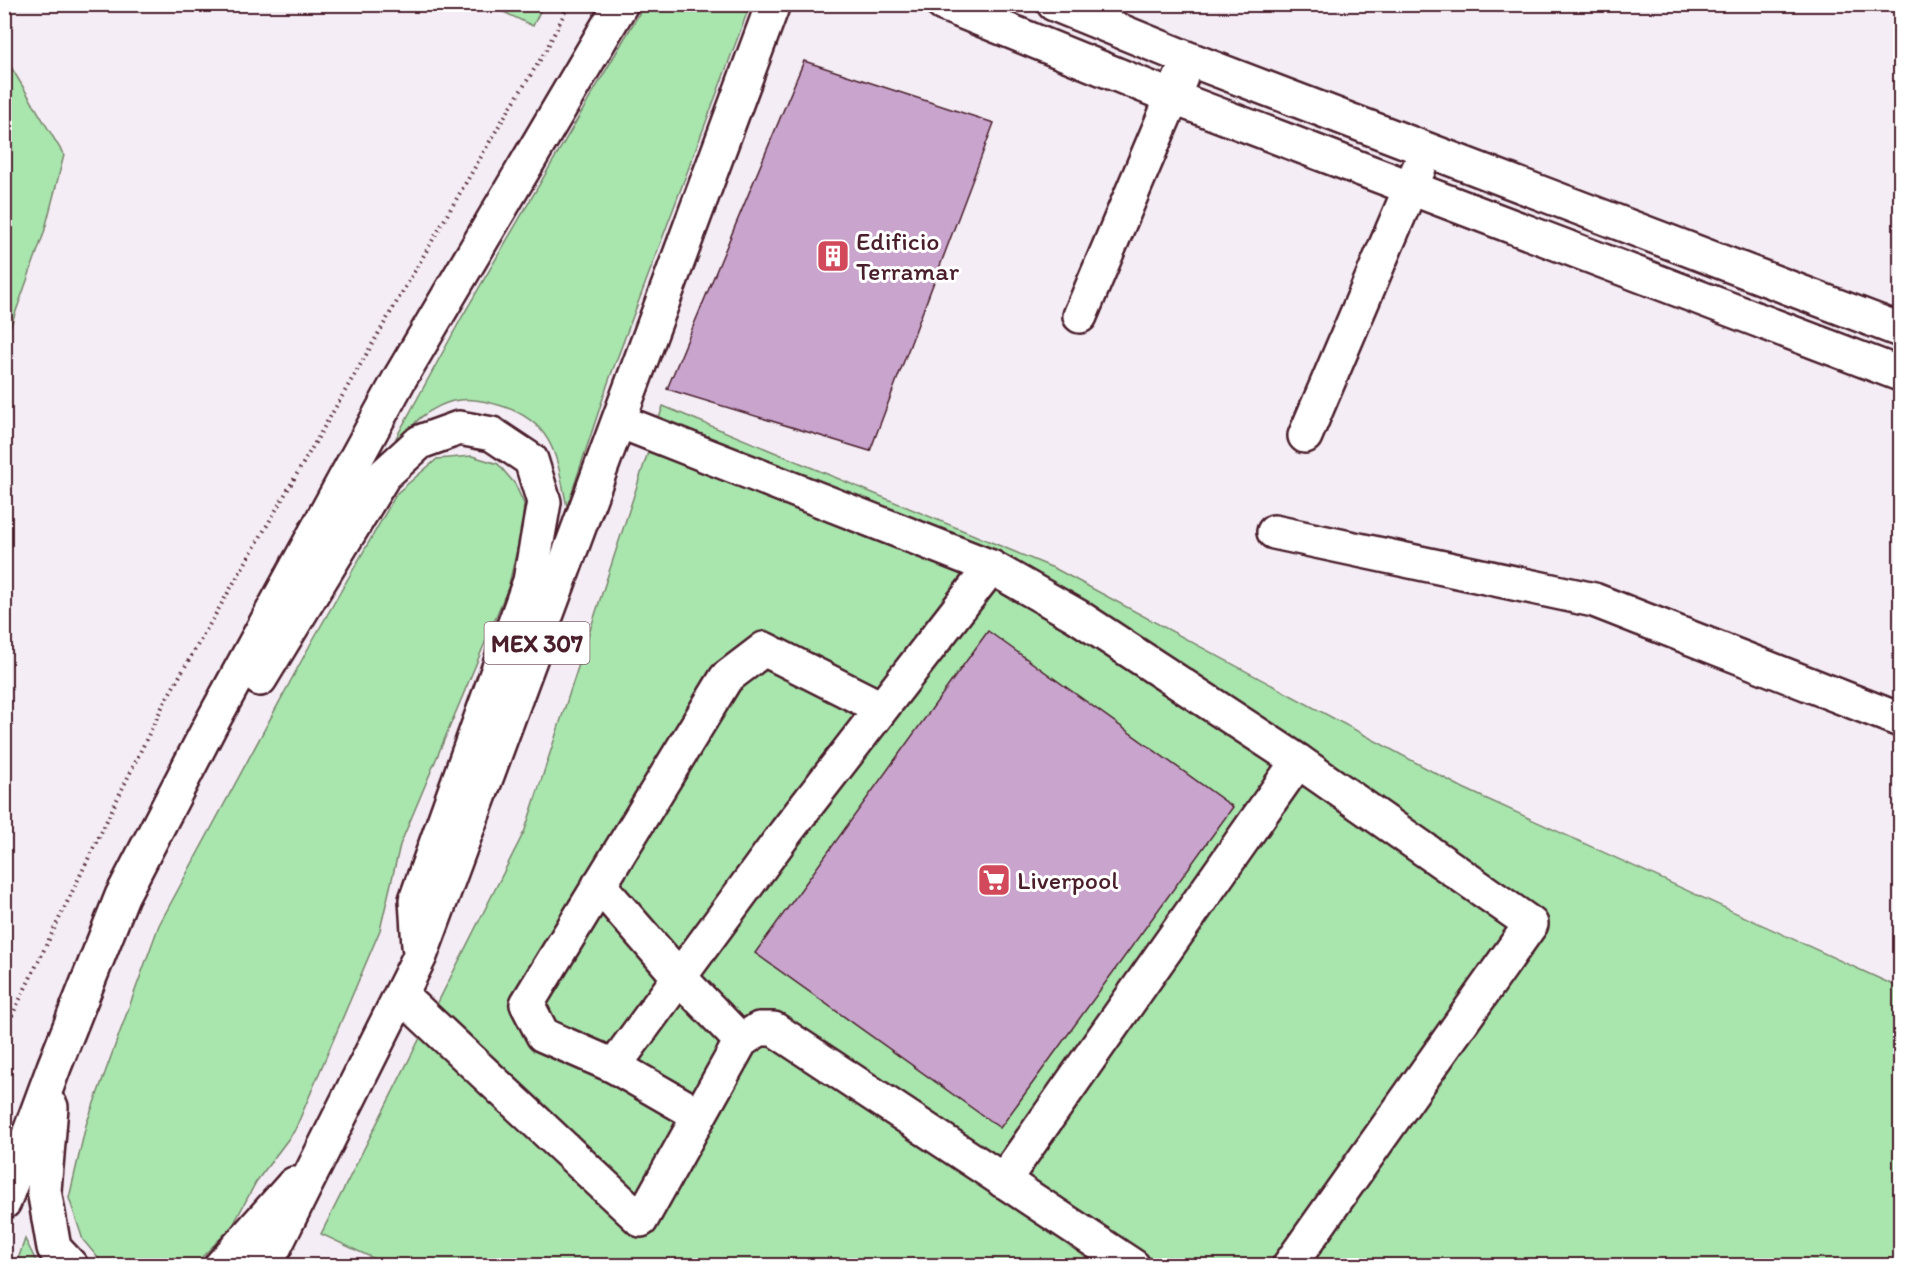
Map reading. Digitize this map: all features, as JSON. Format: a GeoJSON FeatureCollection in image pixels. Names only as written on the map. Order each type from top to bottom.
{"type":"FeatureCollection","features":[{"type":"Feature","properties":{"kind":"main road"},"geometry":{"type":"LineString","coordinates":[[4,1202],[54,1066],[122,896],[210,726],[400,378],[621,4]]}},
{"type":"Feature","properties":{"kind":"main road","name":"MEX 307"},"geometry":{"type":"LineString","coordinates":[[265,1266],[420,956],[773,4]]}},
{"type":"Feature","properties":{"kind":"main road"},"geometry":{"type":"LineString","coordinates":[[943,4],[1172,97],[1900,374]]}},
{"type":"Feature","properties":{"kind":"main road"},"geometry":{"type":"LineString","coordinates":[[1054,4],[1189,59],[1900,330]]}},
{"type":"Feature","properties":{"kind":"main road"},"geometry":{"type":"LineString","coordinates":[[1080,316],[1189,59]]}},
{"type":"Feature","properties":{"kind":"main road"},"geometry":{"type":"LineString","coordinates":[[1305,436],[1412,188],[1426,149]]}},
{"type":"Feature","properties":{"kind":"main road"},"geometry":{"type":"LineString","coordinates":[[619,421],[991,567],[1077,616],[1298,761],[1532,924],[1289,1266]]}},
{"type":"Feature","properties":{"kind":"main road"},"geometry":{"type":"LineString","coordinates":[[210,726],[257,684],[384,475],[420,442],[459,428],[492,434],[531,460],[544,502],[530,581],[416,900],[420,956]]}},
{"type":"Feature","properties":{"kind":"main road"},"geometry":{"type":"LineString","coordinates":[[1274,532],[1594,600],[1900,720]]}},
{"type":"Feature","properties":{"kind":"main road"},"geometry":{"type":"LineString","coordinates":[[615,1066],[680,978],[696,952],[991,567]]}},
{"type":"Feature","properties":{"kind":"main road"},"geometry":{"type":"LineString","coordinates":[[699,1115],[615,1066],[543,1035],[527,1004],[726,678],[764,649],[881,708]]}},
{"type":"Feature","properties":{"kind":"main road"},"geometry":{"type":"LineString","coordinates":[[1003,1181],[1298,761]]}},
{"type":"Feature","properties":{"kind":"main road"},"geometry":{"type":"LineString","coordinates":[[599,885],[680,978],[741,1041]]}},
{"type":"Feature","properties":{"kind":"main road"},"geometry":{"type":"LineString","coordinates":[[402,996],[641,1220],[741,1041],[759,1029],[774,1029],[1133,1266]]}},
{"type":"Feature","properties":{"kind":"main road"},"geometry":{"type":"LineString","coordinates":[[54,1066],[44,1190],[54,1248],[71,1266]]}},
{"type":"Feature","properties":{"kind":"main road"},"geometry":{"type":"LineString","coordinates":[[221,1266],[325,1150]]}},
{"type":"Feature","properties":{"kind":"path"},"geometry":{"type":"LineString","coordinates":[[4,1032],[164,703],[500,124],[545,52],[569,4]]}},
{"type":"Feature","properties":{"kind":"green space"},"geometry":{"type":"Polygon","coordinates":[[[489,5],[543,5],[533,26],[489,5]]]}},
{"type":"Feature","properties":{"kind":"green space"},"geometry":{"type":"Polygon","coordinates":[[[644,5],[750,5],[609,380],[567,507],[551,445],[533,422],[520,413],[484,401],[449,402],[427,413],[404,434],[396,438],[462,317],[644,5]]]}},
{"type":"Feature","properties":{"kind":"green space"},"geometry":{"type":"Polygon","coordinates":[[[5,57],[64,155],[44,233],[5,342],[5,57]]]}},
{"type":"Feature","properties":{"kind":"green space"},"geometry":{"type":"Polygon","coordinates":[[[663,406],[1056,569],[1463,788],[1900,988],[1900,1265],[390,1266],[321,1234],[525,830],[663,406]]]}},
{"type":"Feature","properties":{"kind":"green space"},"geometry":{"type":"Polygon","coordinates":[[[472,456],[498,464],[515,484],[524,504],[522,529],[508,588],[400,845],[380,930],[295,1130],[256,1182],[232,1227],[194,1265],[104,1265],[83,1240],[69,1198],[86,1125],[159,925],[310,645],[397,493],[437,459],[472,456]]]}},
{"type":"Feature","properties":{"kind":"green space"},"geometry":{"type":"Polygon","coordinates":[[[25,1239],[38,1265],[16,1265],[25,1239]]]}},
{"type":"Feature","properties":{"kind":"building","name":"Edificio Terramar"},"geometry":{"type":"Polygon","coordinates":[[[804,61],[994,123],[870,451],[667,389],[804,61]]]}},
{"type":"Feature","properties":{"kind":"building","name":"Liverpool"},"geometry":{"type":"Polygon","coordinates":[[[988,631],[1233,807],[1000,1128],[755,953],[988,631]]]}},
{"type":"Feature","properties":{"kind":"place","name":"Edificio Terramar"},"geometry":{"type":"Point","coordinates":[833,256]}},
{"type":"Feature","properties":{"kind":"place","name":"Liverpool"},"geometry":{"type":"Point","coordinates":[994,880]}}]}
